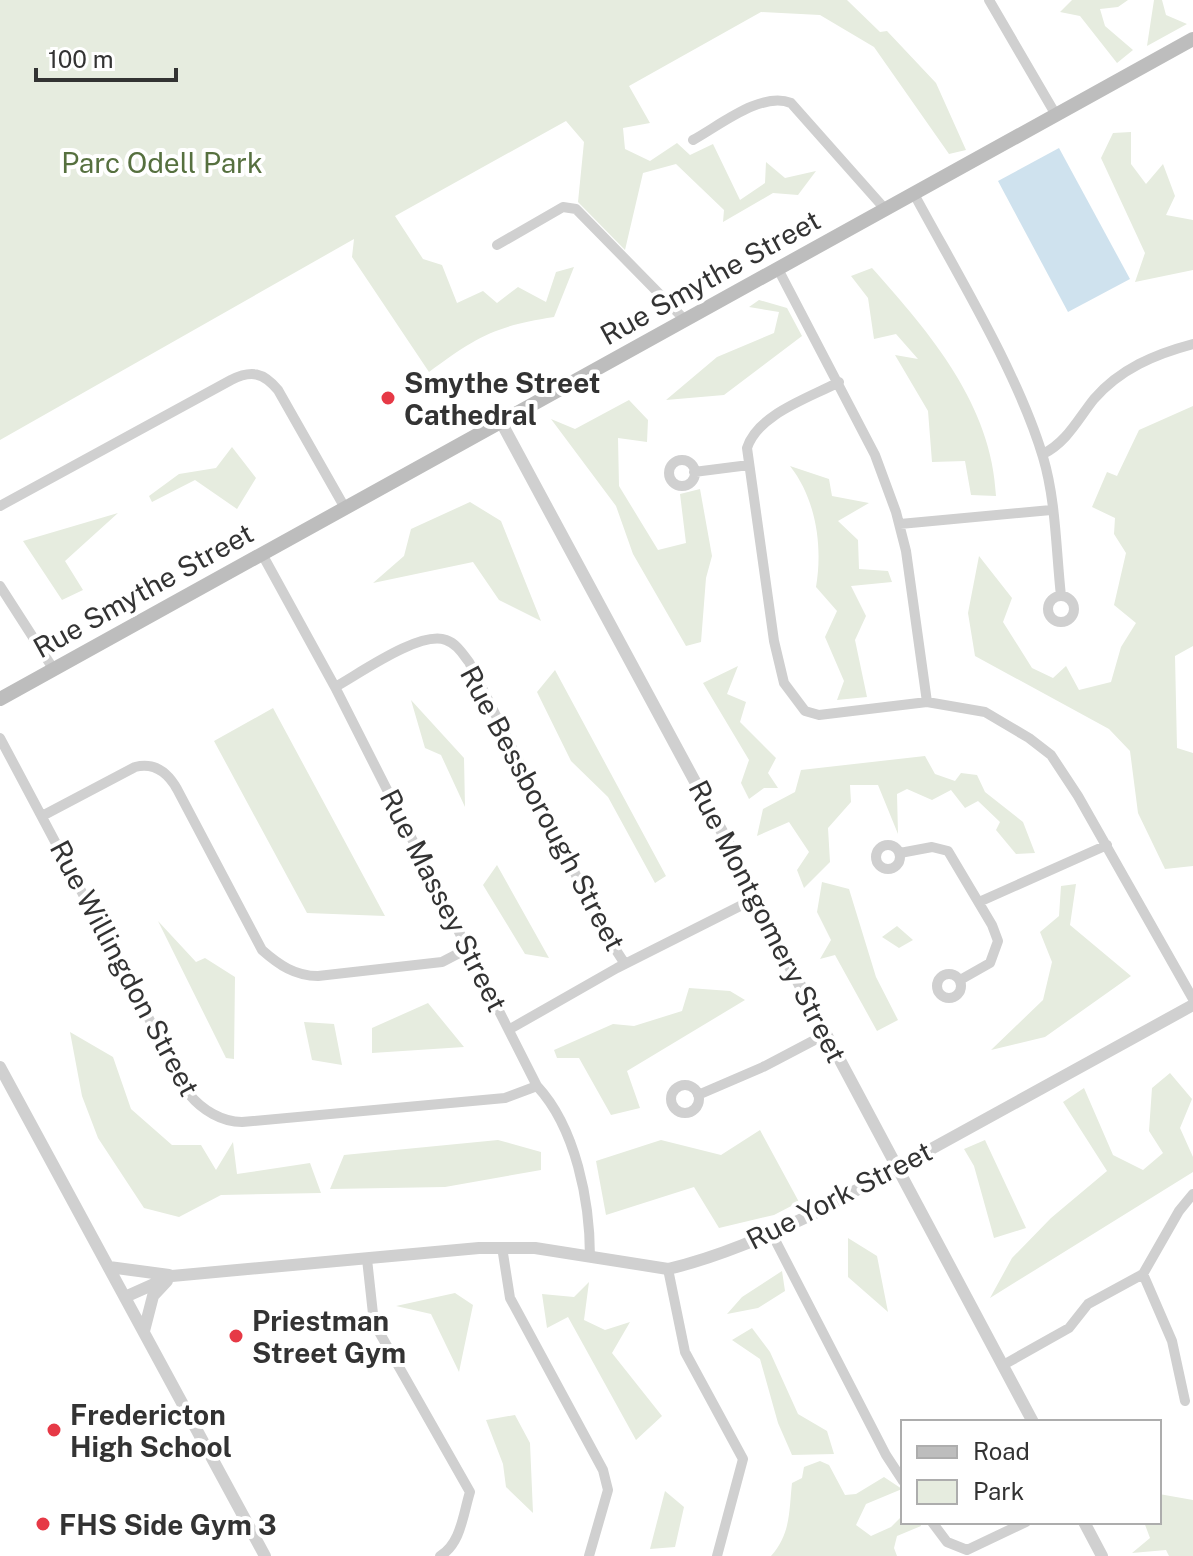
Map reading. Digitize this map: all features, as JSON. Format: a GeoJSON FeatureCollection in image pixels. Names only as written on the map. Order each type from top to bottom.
{"type":"FeatureCollection","features":[{"type":"Feature","properties":{"kind":"main road","name":"Rue Smythe Street"},"geometry":{"type":"LineString","coordinates":[[0,699],[1193,39]]}},
{"type":"Feature","properties":{"kind":"street"},"geometry":{"type":"LineString","coordinates":[[989,0],[1056,115]]}},
{"type":"Feature","properties":{"kind":"street"},"geometry":{"type":"LineString","coordinates":[[693,140],[766,101],[780,99],[791,103],[885,209]]}},
{"type":"Feature","properties":{"kind":"street"},"geometry":{"type":"LineString","coordinates":[[914,194],[1009,375],[1043,454],[1061,596]]}},
{"type":"Feature","properties":{"kind":"street"},"geometry":{"type":"LineString","coordinates":[[497,245],[563,207],[576,209],[685,320]]}},
{"type":"Feature","properties":{"kind":"street"},"geometry":{"type":"LineString","coordinates":[[778,269],[875,455],[900,524],[927,702]]}},
{"type":"Feature","properties":{"kind":"street"},"geometry":{"type":"LineString","coordinates":[[1043,454],[1062,442],[1112,380],[1160,354],[1193,344]]}},
{"type":"Feature","properties":{"kind":"street"},"geometry":{"type":"LineString","coordinates":[[0,506],[231,380],[256,373],[267,377],[278,390],[345,508]]}},
{"type":"Feature","properties":{"kind":"street"},"geometry":{"type":"LineString","coordinates":[[839,382],[753,432],[747,448],[774,641],[784,683],[805,711],[819,715],[927,702],[985,712],[1051,755],[1107,845],[1193,1002]]}},
{"type":"Feature","properties":{"kind":"street","name":"Rue Montgomery Street"},"geometry":{"type":"LineString","coordinates":[[501,422],[733,852],[754,899],[1005,1364],[1032,1420]]}},
{"type":"Feature","properties":{"kind":"street"},"geometry":{"type":"LineString","coordinates":[[694,472],[749,465]]}},
{"type":"Feature","properties":{"kind":"street"},"geometry":{"type":"LineString","coordinates":[[900,524],[1051,510]]}},
{"type":"Feature","properties":{"kind":"street","name":"Rue Massey Street"},"geometry":{"type":"LineString","coordinates":[[262,554],[335,687],[537,1086],[550,1100],[582,1180],[590,1218],[590,1257]]}},
{"type":"Feature","properties":{"kind":"street"},"geometry":{"type":"LineString","coordinates":[[0,586],[54,670]]}},
{"type":"Feature","properties":{"kind":"street","name":"Rue Bessborough Street"},"geometry":{"type":"LineString","coordinates":[[335,687],[415,643],[431,638],[445,639],[457,647],[469,662],[605,933],[625,964]]}},
{"type":"Feature","properties":{"kind":"street","name":"Rue Willingdon Street"},"geometry":{"type":"LineString","coordinates":[[0,738],[44,815],[189,1094],[205,1109],[232,1122],[242,1122],[505,1098],[537,1086]]}},
{"type":"Feature","properties":{"kind":"street"},"geometry":{"type":"LineString","coordinates":[[44,815],[135,767],[143,765],[164,771],[177,789],[262,950],[284,967],[302,976],[318,976],[442,962],[467,949]]}},
{"type":"Feature","properties":{"kind":"street"},"geometry":{"type":"LineString","coordinates":[[979,902],[1107,845]]}},
{"type":"Feature","properties":{"kind":"street"},"geometry":{"type":"LineString","coordinates":[[900,853],[932,847],[948,851],[998,941],[996,953],[987,966],[960,980]]}},
{"type":"Feature","properties":{"kind":"street"},"geometry":{"type":"LineString","coordinates":[[510,1029],[625,964],[754,899]]}},
{"type":"Feature","properties":{"kind":"street","name":"Rue York Street"},"geometry":{"type":"LineString","coordinates":[[125,1297],[172,1276],[502,1247],[668,1269],[772,1234],[1193,1002]]}},
{"type":"Feature","properties":{"kind":"street"},"geometry":{"type":"LineString","coordinates":[[698,1095],[763,1067],[826,1034]]}},
{"type":"Feature","properties":{"kind":"street"},"geometry":{"type":"LineString","coordinates":[[0,1067],[265,1556]]}},
{"type":"Feature","properties":{"kind":"street"},"geometry":{"type":"LineString","coordinates":[[1005,1364],[1069,1328],[1088,1304],[1143,1274],[1179,1211],[1193,1194]]}},
{"type":"Feature","properties":{"kind":"street"},"geometry":{"type":"LineString","coordinates":[[772,1234],[886,1455],[901,1478]]}},
{"type":"Feature","properties":{"kind":"street"},"geometry":{"type":"LineString","coordinates":[[502,1247],[510,1298],[603,1470],[608,1490],[589,1556]]}},
{"type":"Feature","properties":{"kind":"street"},"geometry":{"type":"LineString","coordinates":[[367,1259],[374,1323],[470,1492],[456,1539],[449,1551],[440,1556]]}},
{"type":"Feature","properties":{"kind":"street"},"geometry":{"type":"LineString","coordinates":[[109,1267],[172,1276]]}},
{"type":"Feature","properties":{"kind":"street"},"geometry":{"type":"LineString","coordinates":[[668,1269],[685,1352],[743,1459],[717,1556]]}},
{"type":"Feature","properties":{"kind":"street"},"geometry":{"type":"LineString","coordinates":[[1143,1274],[1172,1341],[1185,1401]]}},
{"type":"Feature","properties":{"kind":"street"},"geometry":{"type":"LineString","coordinates":[[144,1331],[153,1296],[172,1276]]}},
{"type":"Feature","properties":{"kind":"street"},"geometry":{"type":"LineString","coordinates":[[934,1524],[947,1542],[967,1550],[1022,1524]]}},
{"type":"Feature","properties":{"kind":"street"},"geometry":{"type":"LineString","coordinates":[[1085,1524],[1102,1556]]}},
{"type":"Feature","properties":{"kind":"green space","name":"Parc Odell Park"},"geometry":{"type":"Polygon","coordinates":[[[0,0],[847,0],[880,32],[887,31],[936,83],[966,150],[949,154],[874,47],[820,15],[761,12],[629,86],[650,123],[623,128],[625,149],[650,161],[677,143],[690,155],[713,144],[740,200],[765,183],[766,162],[785,178],[816,171],[798,195],[773,193],[723,222],[724,210],[676,164],[643,173],[625,250],[578,202],[584,142],[566,121],[395,216],[423,259],[442,265],[457,303],[483,291],[497,303],[518,287],[546,302],[556,272],[574,267],[554,317],[516,324],[487,335],[429,372],[352,257],[354,239],[0,440],[0,0]]]}},
{"type":"Feature","properties":{"kind":"green space"},"geometry":{"type":"Polygon","coordinates":[[[1072,0],[1128,0],[1118,7],[1100,9],[1105,26],[1133,50],[1117,63],[1080,16],[1060,12],[1072,0]]]}},
{"type":"Feature","properties":{"kind":"green space"},"geometry":{"type":"Polygon","coordinates":[[[1154,0],[1162,0],[1166,15],[1187,24],[1147,46],[1154,0]]]}},
{"type":"Feature","properties":{"kind":"green space"},"geometry":{"type":"Polygon","coordinates":[[[1131,132],[1131,164],[1146,184],[1163,164],[1175,196],[1166,215],[1193,220],[1193,270],[1135,282],[1145,253],[1101,158],[1113,133],[1131,132]]]}},
{"type":"Feature","properties":{"kind":"green space"},"geometry":{"type":"Polygon","coordinates":[[[872,268],[936,345],[970,401],[992,463],[996,496],[971,495],[965,461],[932,462],[928,411],[895,355],[918,359],[896,334],[874,339],[868,298],[851,276],[872,268]]]}},
{"type":"Feature","properties":{"kind":"green space"},"geometry":{"type":"Polygon","coordinates":[[[759,300],[787,308],[802,336],[724,395],[666,400],[717,357],[774,333],[779,312],[749,307],[759,300]]]}},
{"type":"Feature","properties":{"kind":"green space"},"geometry":{"type":"Polygon","coordinates":[[[629,400],[648,420],[647,442],[618,438],[619,486],[658,550],[686,543],[680,494],[700,489],[712,556],[706,578],[701,642],[686,646],[633,554],[616,506],[551,419],[575,429],[629,400]]]}},
{"type":"Feature","properties":{"kind":"green space"},"geometry":{"type":"Polygon","coordinates":[[[1193,406],[1193,646],[1175,656],[1177,748],[1193,753],[1193,866],[1165,869],[1138,813],[1130,751],[1109,729],[975,656],[968,613],[979,556],[1012,598],[1003,622],[1032,668],[1053,678],[1066,666],[1079,690],[1111,682],[1121,647],[1136,623],[1114,605],[1126,553],[1114,534],[1115,518],[1092,507],[1107,472],[1117,476],[1139,430],[1193,406]]]}},
{"type":"Feature","properties":{"kind":"green space"},"geometry":{"type":"Polygon","coordinates":[[[232,447],[256,478],[237,509],[195,480],[152,502],[149,496],[179,474],[216,468],[232,447]]]}},
{"type":"Feature","properties":{"kind":"green space"},"geometry":{"type":"Polygon","coordinates":[[[790,466],[829,479],[832,496],[869,503],[838,521],[858,540],[859,569],[888,571],[892,582],[851,586],[866,616],[855,640],[867,697],[837,700],[844,681],[825,637],[837,611],[816,587],[819,555],[815,524],[806,493],[790,466]]]}},
{"type":"Feature","properties":{"kind":"green space"},"geometry":{"type":"Polygon","coordinates":[[[470,502],[501,521],[541,621],[499,600],[473,562],[373,583],[404,556],[411,529],[470,502]]]}},
{"type":"Feature","properties":{"kind":"green space"},"geometry":{"type":"Polygon","coordinates":[[[118,513],[65,561],[83,590],[62,600],[23,541],[118,513]]]}},
{"type":"Feature","properties":{"kind":"green space"},"geometry":{"type":"Polygon","coordinates":[[[738,666],[727,694],[746,702],[740,722],[776,758],[768,773],[778,788],[764,788],[749,799],[741,783],[749,760],[703,683],[738,666]]]}},
{"type":"Feature","properties":{"kind":"green space"},"geometry":{"type":"Polygon","coordinates":[[[555,670],[666,876],[655,883],[608,797],[571,761],[537,692],[555,670]]]}},
{"type":"Feature","properties":{"kind":"green space"},"geometry":{"type":"Polygon","coordinates":[[[411,700],[464,758],[465,807],[441,755],[425,748],[411,700]]]}},
{"type":"Feature","properties":{"kind":"green space"},"geometry":{"type":"Polygon","coordinates":[[[273,708],[385,916],[307,913],[214,741],[273,708]]]}},
{"type":"Feature","properties":{"kind":"green space"},"geometry":{"type":"Polygon","coordinates":[[[925,756],[935,774],[955,781],[961,773],[977,775],[985,792],[1023,822],[1035,853],[1016,854],[996,830],[1000,822],[978,801],[965,808],[951,790],[932,800],[907,789],[897,794],[898,834],[878,785],[850,785],[851,802],[828,828],[830,862],[804,888],[797,870],[809,852],[789,822],[757,836],[763,809],[795,792],[801,770],[925,756]]]}},
{"type":"Feature","properties":{"kind":"green space"},"geometry":{"type":"Polygon","coordinates":[[[497,865],[549,958],[525,954],[483,885],[497,865]]]}},
{"type":"Feature","properties":{"kind":"green space"},"geometry":{"type":"Polygon","coordinates":[[[822,882],[849,889],[876,977],[898,1020],[877,1031],[835,955],[820,959],[831,940],[817,912],[822,882]]]}},
{"type":"Feature","properties":{"kind":"green space"},"geometry":{"type":"Polygon","coordinates":[[[1076,884],[1070,925],[1131,976],[1045,1037],[991,1050],[1043,1000],[1052,962],[1040,932],[1059,916],[1061,886],[1076,884]]]}},
{"type":"Feature","properties":{"kind":"green space"},"geometry":{"type":"Polygon","coordinates":[[[158,921],[196,962],[205,958],[235,977],[234,1059],[226,1058],[158,921]]]}},
{"type":"Feature","properties":{"kind":"green space"},"geometry":{"type":"Polygon","coordinates":[[[897,926],[913,940],[899,948],[882,937],[897,926]]]}},
{"type":"Feature","properties":{"kind":"green space"},"geometry":{"type":"Polygon","coordinates":[[[689,988],[730,991],[745,1000],[627,1071],[640,1108],[611,1115],[579,1058],[557,1058],[554,1050],[613,1024],[634,1026],[682,1011],[689,988]]]}},
{"type":"Feature","properties":{"kind":"green space"},"geometry":{"type":"Polygon","coordinates":[[[428,1003],[464,1047],[372,1053],[372,1028],[428,1003]]]}},
{"type":"Feature","properties":{"kind":"green space"},"geometry":{"type":"Polygon","coordinates":[[[304,1022],[334,1024],[342,1065],[312,1060],[304,1022]]]}},
{"type":"Feature","properties":{"kind":"green space"},"geometry":{"type":"Polygon","coordinates":[[[70,1032],[113,1057],[131,1109],[172,1145],[201,1145],[216,1170],[233,1142],[237,1174],[310,1163],[321,1193],[221,1195],[179,1217],[144,1208],[98,1138],[82,1096],[70,1032]]]}},
{"type":"Feature","properties":{"kind":"green space"},"geometry":{"type":"Polygon","coordinates":[[[1170,1073],[1192,1099],[1180,1128],[1193,1157],[1193,1172],[990,1298],[1012,1258],[1051,1218],[1107,1171],[1063,1102],[1084,1088],[1113,1155],[1143,1170],[1163,1153],[1149,1131],[1152,1088],[1170,1073]]]}},
{"type":"Feature","properties":{"kind":"green space"},"geometry":{"type":"Polygon","coordinates":[[[760,1130],[799,1202],[774,1215],[719,1228],[694,1187],[606,1215],[596,1161],[661,1140],[721,1155],[760,1130]]]}},
{"type":"Feature","properties":{"kind":"green space"},"geometry":{"type":"Polygon","coordinates":[[[498,1140],[541,1152],[541,1170],[445,1187],[330,1189],[344,1155],[498,1140]]]}},
{"type":"Feature","properties":{"kind":"green space"},"geometry":{"type":"Polygon","coordinates":[[[985,1140],[1026,1228],[994,1238],[974,1166],[964,1149],[985,1140]]]}},
{"type":"Feature","properties":{"kind":"green space"},"geometry":{"type":"Polygon","coordinates":[[[848,1238],[877,1256],[888,1312],[848,1277],[848,1238]]]}},
{"type":"Feature","properties":{"kind":"green space"},"geometry":{"type":"Polygon","coordinates":[[[782,1271],[785,1291],[758,1308],[727,1314],[742,1297],[782,1271]]]}},
{"type":"Feature","properties":{"kind":"green space"},"geometry":{"type":"Polygon","coordinates":[[[589,1282],[584,1320],[605,1330],[630,1322],[612,1353],[662,1416],[636,1440],[568,1317],[547,1328],[542,1294],[574,1297],[589,1282]]]}},
{"type":"Feature","properties":{"kind":"green space"},"geometry":{"type":"Polygon","coordinates":[[[455,1293],[473,1305],[459,1372],[431,1314],[396,1306],[455,1293]]]}},
{"type":"Feature","properties":{"kind":"green space"},"geometry":{"type":"Polygon","coordinates":[[[752,1328],[770,1352],[798,1414],[827,1431],[834,1454],[792,1455],[778,1423],[760,1359],[732,1340],[752,1328]]]}},
{"type":"Feature","properties":{"kind":"green space"},"geometry":{"type":"Polygon","coordinates":[[[515,1415],[530,1443],[533,1513],[506,1487],[503,1464],[486,1420],[515,1415]]]}},
{"type":"Feature","properties":{"kind":"green space"},"geometry":{"type":"Polygon","coordinates":[[[820,1461],[829,1465],[845,1495],[856,1494],[884,1477],[901,1488],[866,1504],[856,1525],[871,1536],[891,1527],[901,1517],[901,1524],[921,1526],[897,1536],[894,1548],[897,1556],[771,1556],[786,1530],[792,1483],[802,1478],[804,1467],[820,1461]]]}},
{"type":"Feature","properties":{"kind":"green space"},"geometry":{"type":"Polygon","coordinates":[[[665,1491],[684,1507],[675,1547],[650,1549],[665,1491]]]}},
{"type":"Feature","properties":{"kind":"green space"},"geometry":{"type":"Polygon","coordinates":[[[1161,1494],[1193,1500],[1193,1556],[1169,1556],[1166,1550],[1132,1553],[1150,1538],[1145,1524],[1161,1524],[1161,1494]]]}},
{"type":"Feature","properties":{"kind":"water"},"geometry":{"type":"Polygon","coordinates":[[[1059,148],[1130,279],[1068,312],[998,181],[1059,148]]]}},
{"type":"Feature","properties":{"kind":"place","name":"Smythe Street Cathedral"},"geometry":{"type":"Point","coordinates":[388,398]}},
{"type":"Feature","properties":{"kind":"place","name":"Priestman Street Gym"},"geometry":{"type":"Point","coordinates":[236,1336]}},
{"type":"Feature","properties":{"kind":"place","name":"Fredericton High School"},"geometry":{"type":"Point","coordinates":[54,1430]}},
{"type":"Feature","properties":{"kind":"place","name":"FHS Side Gym 3"},"geometry":{"type":"Point","coordinates":[43,1524]}}]}
